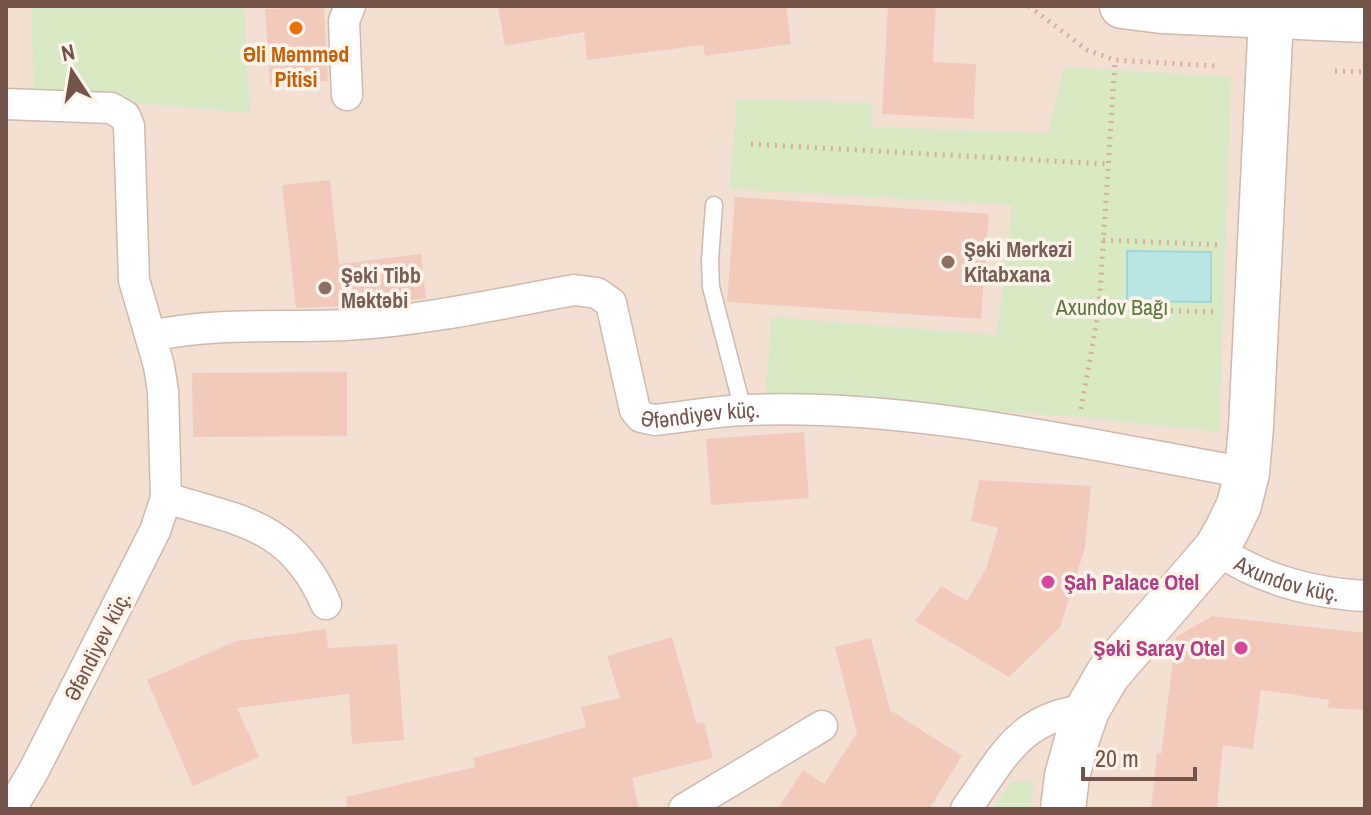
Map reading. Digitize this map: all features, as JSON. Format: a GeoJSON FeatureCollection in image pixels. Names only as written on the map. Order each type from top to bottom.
{"type":"FeatureCollection","features":[{"type":"Feature","properties":{"kind":"main road"},"geometry":{"type":"LineString","coordinates":[[1122,6],[1162,11],[1365,20]]}},
{"type":"Feature","properties":{"kind":"main road"},"geometry":{"type":"LineString","coordinates":[[1063,809],[1067,776],[1087,710],[1108,674],[1216,549],[1239,505],[1247,473],[1258,314],[1271,17]]}},
{"type":"Feature","properties":{"kind":"street"},"geometry":{"type":"LineString","coordinates":[[347,95],[344,21],[350,6]]}},
{"type":"Feature","properties":{"kind":"street","name":"Əfəndiyev küç."},"geometry":{"type":"LineString","coordinates":[[6,104],[111,108],[125,116],[129,126],[134,280],[151,336],[163,392],[166,498],[155,531],[34,770],[11,809]]}},
{"type":"Feature","properties":{"kind":"street","name":"Əfəndiyev küç."},"geometry":{"type":"LineString","coordinates":[[151,336],[202,327],[345,325],[406,320],[574,290],[597,293],[611,303],[635,410],[641,417],[654,420],[743,410],[844,412],[997,428],[1247,473]]}},
{"type":"Feature","properties":{"kind":"street"},"geometry":{"type":"LineString","coordinates":[[166,498],[260,527],[299,557],[316,581],[326,604]]}},
{"type":"Feature","properties":{"kind":"street","name":"Axundov küç."},"geometry":{"type":"LineString","coordinates":[[1216,549],[1241,566],[1273,578],[1326,594],[1365,596]]}},
{"type":"Feature","properties":{"kind":"street"},"geometry":{"type":"LineString","coordinates":[[966,809],[1019,736],[1041,720],[1063,712],[1087,710]]}},
{"type":"Feature","properties":{"kind":"street"},"geometry":{"type":"LineString","coordinates":[[684,809],[822,726]]}},
{"type":"Feature","properties":{"kind":"lane"},"geometry":{"type":"LineString","coordinates":[[714,205],[711,287],[743,410]]}},
{"type":"Feature","properties":{"kind":"path"},"geometry":{"type":"LineString","coordinates":[[1075,442],[1099,309],[1115,60]]}},
{"type":"Feature","properties":{"kind":"path"},"geometry":{"type":"LineString","coordinates":[[1335,71],[1365,72]]}},
{"type":"Feature","properties":{"kind":"path"},"geometry":{"type":"LineString","coordinates":[[751,144],[1107,164]]}},
{"type":"Feature","properties":{"kind":"path"},"geometry":{"type":"LineString","coordinates":[[1103,240],[1260,247]]}},
{"type":"Feature","properties":{"kind":"path"},"geometry":{"type":"LineString","coordinates":[[1099,309],[1258,314]]}},
{"type":"Feature","properties":{"kind":"shaded area"},"geometry":{"type":"Polygon","coordinates":[[[6,6],[1365,6],[1365,809],[6,809],[6,6]]]}},
{"type":"Feature","properties":{"kind":"green space"},"geometry":{"type":"Polygon","coordinates":[[[31,6],[244,6],[250,113],[34,94],[31,6]]]}},
{"type":"Feature","properties":{"kind":"green space","name":"Axundov Bağı"},"geometry":{"type":"Polygon","coordinates":[[[1064,67],[1231,77],[1219,432],[1077,417],[765,395],[772,317],[997,335],[1012,205],[730,189],[737,99],[871,103],[871,127],[1048,133],[1064,67]]]}},
{"type":"Feature","properties":{"kind":"green space"},"geometry":{"type":"Polygon","coordinates":[[[1012,781],[1034,781],[1031,809],[992,809],[1012,781]]]}},
{"type":"Feature","properties":{"kind":"water"},"geometry":{"type":"Polygon","coordinates":[[[1127,251],[1211,252],[1211,302],[1127,301],[1127,251]]]}},
{"type":"Feature","properties":{"kind":"building"},"geometry":{"type":"Polygon","coordinates":[[[324,6],[328,81],[270,85],[265,9],[324,6]]]}},
{"type":"Feature","properties":{"kind":"building"},"geometry":{"type":"Polygon","coordinates":[[[498,6],[786,6],[791,44],[705,56],[703,45],[587,60],[584,32],[505,46],[498,6]]]}},
{"type":"Feature","properties":{"kind":"building"},"geometry":{"type":"Polygon","coordinates":[[[888,6],[936,6],[933,62],[976,64],[974,119],[882,114],[888,6]]]}},
{"type":"Feature","properties":{"kind":"building"},"geometry":{"type":"Polygon","coordinates":[[[330,180],[339,264],[421,254],[426,298],[372,305],[296,308],[282,185],[330,180]]]}},
{"type":"Feature","properties":{"kind":"building"},"geometry":{"type":"Polygon","coordinates":[[[735,197],[989,214],[981,319],[727,302],[735,197]]]}},
{"type":"Feature","properties":{"kind":"building"},"geometry":{"type":"Polygon","coordinates":[[[347,372],[347,436],[193,437],[192,373],[347,372]]]}},
{"type":"Feature","properties":{"kind":"building"},"geometry":{"type":"Polygon","coordinates":[[[804,432],[809,498],[711,505],[706,439],[804,432]]]}},
{"type":"Feature","properties":{"kind":"building"},"geometry":{"type":"Polygon","coordinates":[[[979,480],[1091,486],[1085,548],[1060,627],[1009,677],[915,621],[941,586],[967,601],[986,569],[998,528],[971,521],[979,480]]]}},
{"type":"Feature","properties":{"kind":"building"},"geometry":{"type":"Polygon","coordinates":[[[1212,616],[1365,633],[1365,710],[1328,708],[1329,700],[1261,690],[1253,749],[1223,745],[1217,809],[1151,809],[1176,637],[1212,616]]]}},
{"type":"Feature","properties":{"kind":"building"},"geometry":{"type":"Polygon","coordinates":[[[326,629],[328,648],[397,644],[404,740],[352,744],[349,694],[237,708],[259,757],[193,786],[147,680],[236,641],[326,629]]]}},
{"type":"Feature","properties":{"kind":"building"},"geometry":{"type":"Polygon","coordinates":[[[672,637],[697,724],[704,722],[713,758],[632,778],[639,809],[348,809],[346,797],[475,767],[473,758],[586,727],[581,707],[620,698],[607,656],[672,637]]]}},
{"type":"Feature","properties":{"kind":"building"},"geometry":{"type":"Polygon","coordinates":[[[871,638],[890,710],[962,756],[929,809],[778,809],[803,770],[824,784],[857,733],[835,647],[871,638]]]}},
{"type":"Feature","properties":{"kind":"place","name":"Əli Məmməd Pitisi"},"geometry":{"type":"Point","coordinates":[296,28]}},
{"type":"Feature","properties":{"kind":"place","name":"Şəki Mərkəzi Kitabxana"},"geometry":{"type":"Point","coordinates":[948,262]}},
{"type":"Feature","properties":{"kind":"place","name":"Şəki Tibb Məktəbi"},"geometry":{"type":"Point","coordinates":[325,288]}},
{"type":"Feature","properties":{"kind":"place","name":"Şah Palace Otel"},"geometry":{"type":"Point","coordinates":[1048,582]}},
{"type":"Feature","properties":{"kind":"place","name":"Şəki Saray Otel"},"geometry":{"type":"Point","coordinates":[1241,648]}}]}
